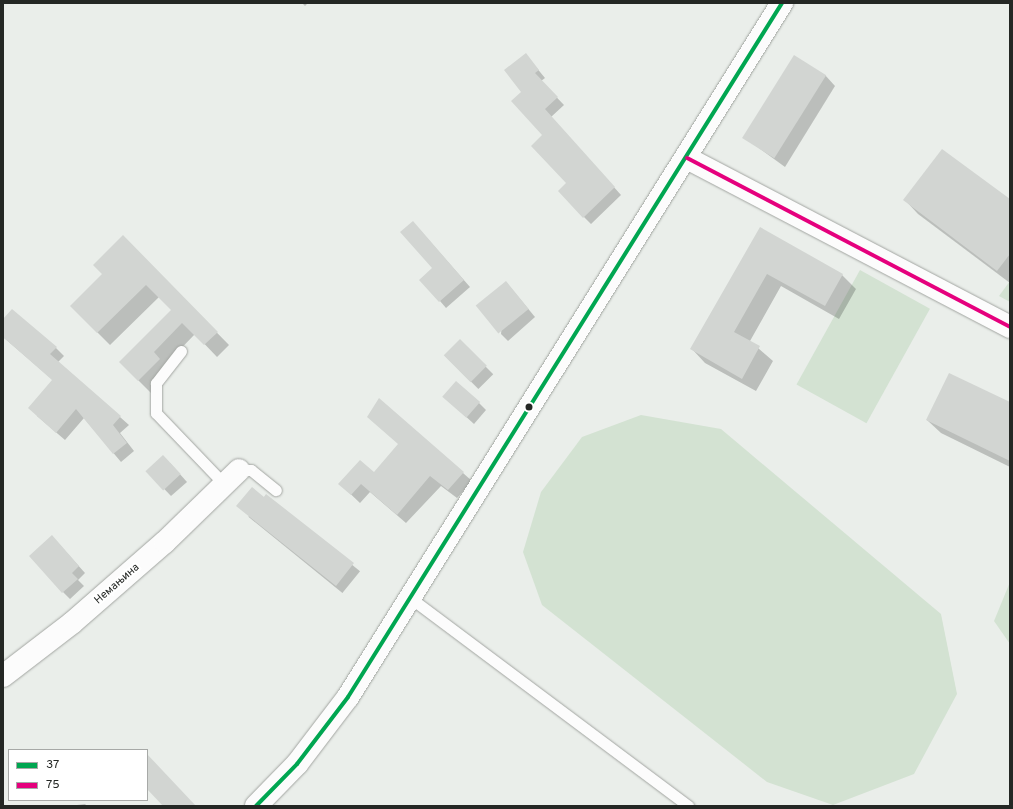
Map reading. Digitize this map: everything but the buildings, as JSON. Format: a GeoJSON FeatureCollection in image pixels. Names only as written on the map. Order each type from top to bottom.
{"type":"FeatureCollection","features":[{"type":"Feature","properties":{"kind":"street"},"geometry":{"type":"LineString","coordinates":[[256,806],[316,742],[410,597],[687,158],[782,3]]}},
{"type":"Feature","properties":{"kind":"street"},"geometry":{"type":"LineString","coordinates":[[687,158],[1010,327]]}},
{"type":"Feature","properties":{"kind":"street","name":"Немањина"},"geometry":{"type":"LineString","coordinates":[[3,676],[72,623],[231,477]]}},
{"type":"Feature","properties":{"kind":"lane"},"geometry":{"type":"LineString","coordinates":[[181,351],[156,383],[156,413],[231,477],[251,470],[276,490]]}},
{"type":"Feature","properties":{"kind":"lane"},"geometry":{"type":"LineString","coordinates":[[410,597],[688,806]]}},
{"type":"Feature","properties":{"kind":"green space"},"geometry":{"type":"Polygon","coordinates":[[[860,270],[930,309],[866,423],[796,385],[860,270]]]}},
{"type":"Feature","properties":{"kind":"green space"},"geometry":{"type":"Polygon","coordinates":[[[1010,281],[1010,302],[999,296],[1010,281]]]}},
{"type":"Feature","properties":{"kind":"green space"},"geometry":{"type":"Polygon","coordinates":[[[641,415],[721,429],[941,614],[957,694],[914,774],[833,805],[767,782],[542,605],[523,552],[541,492],[582,437],[641,415]]]}},
{"type":"Feature","properties":{"kind":"green space"},"geometry":{"type":"Polygon","coordinates":[[[1010,582],[1010,644],[994,621],[1010,582]]]}},
{"type":"Feature","properties":{"kind":"transit line","name":"37"},"geometry":{"type":"LineString","coordinates":[[256,806],[297,764],[348,697],[782,3]]}},
{"type":"Feature","properties":{"kind":"transit line","name":"75"},"geometry":{"type":"LineString","coordinates":[[687,158],[1010,327]]}}]}
